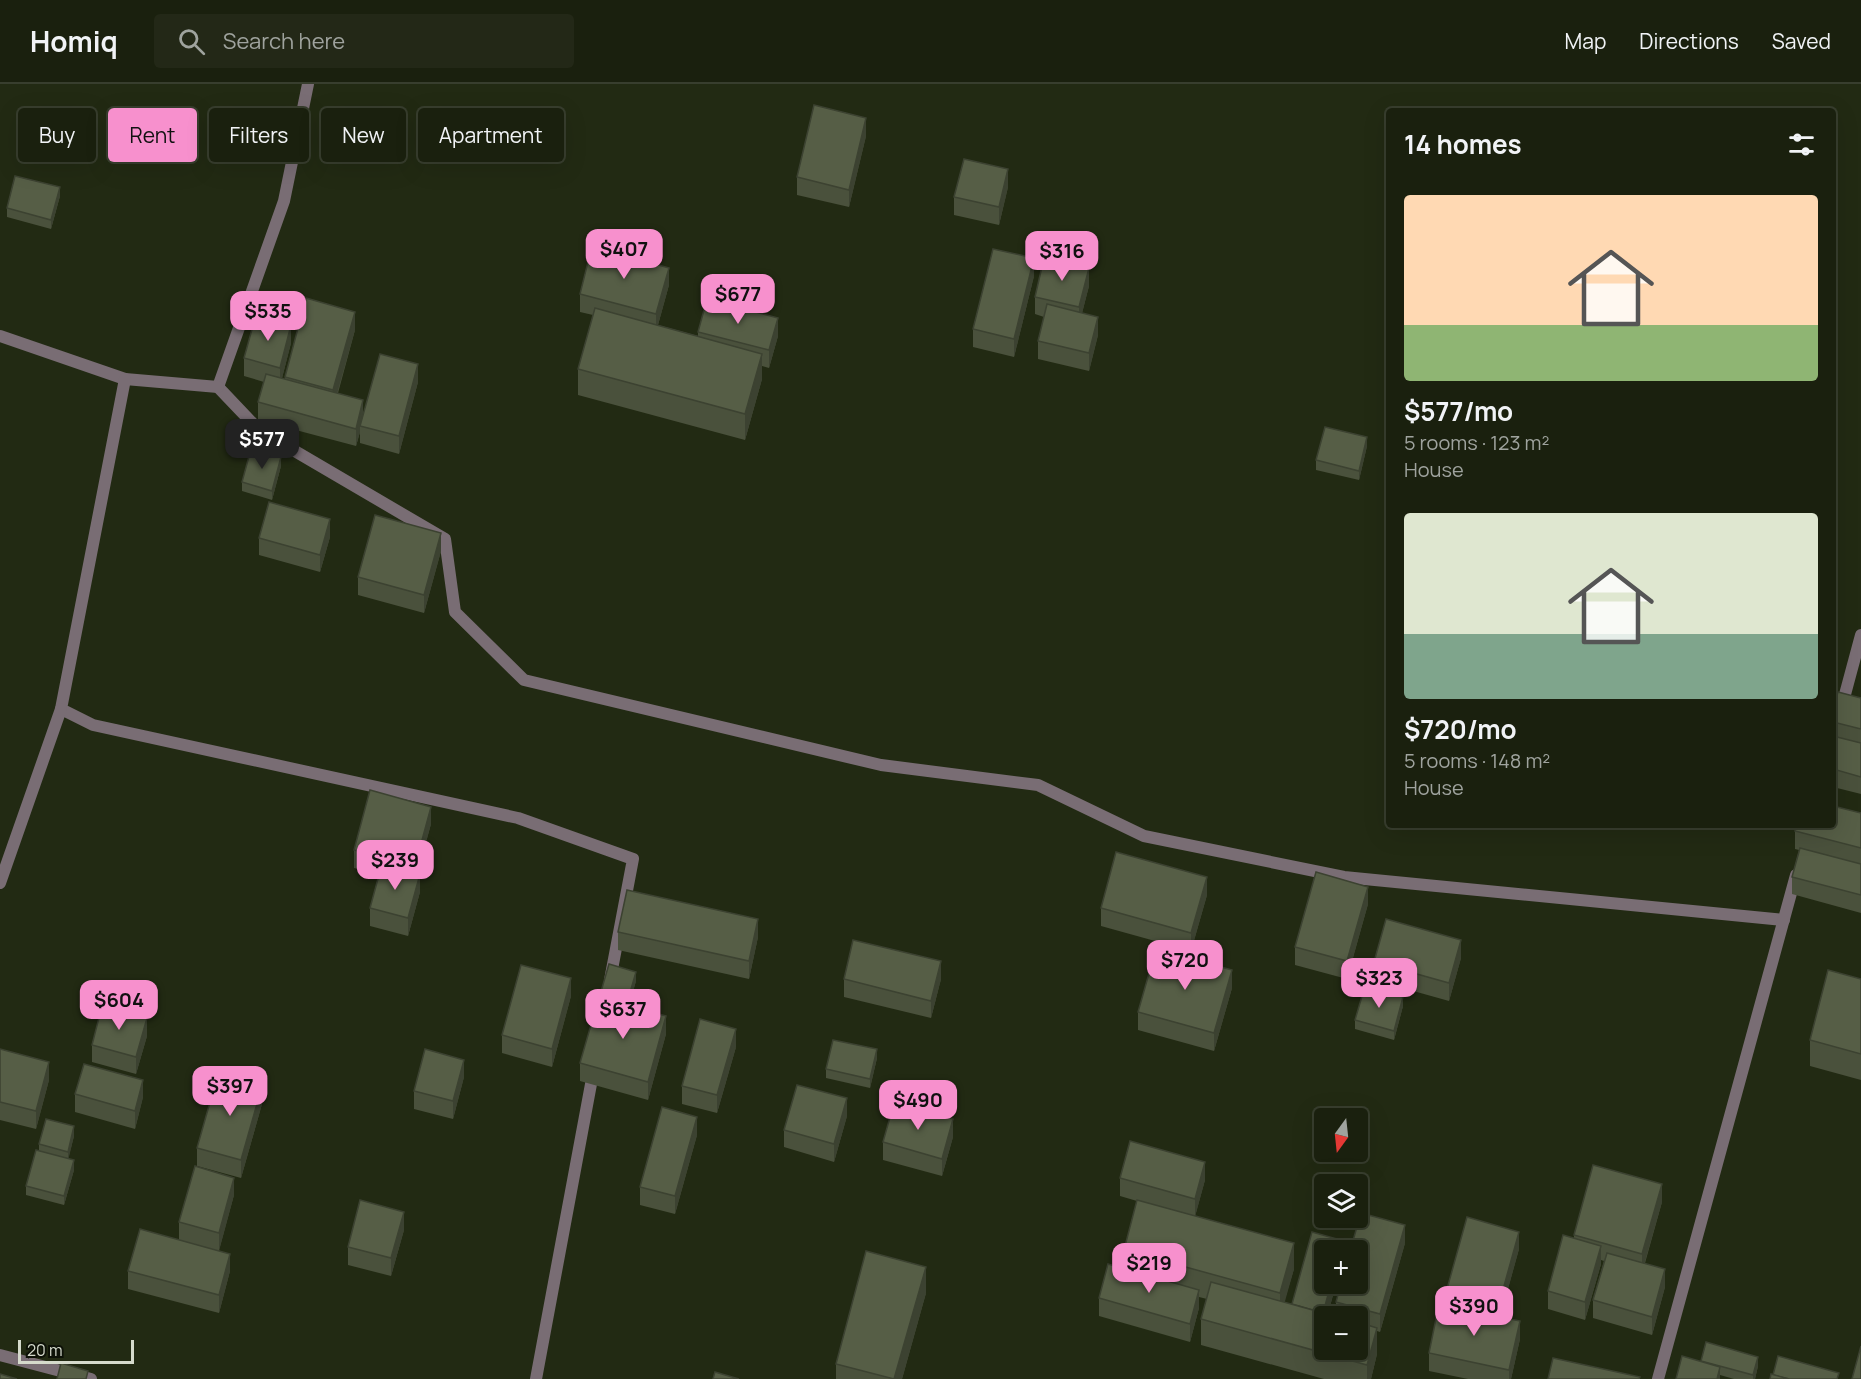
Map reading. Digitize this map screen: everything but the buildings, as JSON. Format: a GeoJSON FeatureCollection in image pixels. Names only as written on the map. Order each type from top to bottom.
{"type":"FeatureCollection","features":[{"type":"Feature","properties":{"kind":"street"},"geometry":{"type":"LineString","coordinates":[[218,387],[284,201],[308,84]]}},
{"type":"Feature","properties":{"kind":"street"},"geometry":{"type":"LineString","coordinates":[[0,336],[125,379],[218,387],[259,430],[446,539],[455,612],[524,680],[881,765],[1038,785],[1144,836],[1344,877],[1784,921]]}},
{"type":"Feature","properties":{"kind":"street"},"geometry":{"type":"LineString","coordinates":[[0,884],[61,709],[125,379]]}},
{"type":"Feature","properties":{"kind":"street"},"geometry":{"type":"LineString","coordinates":[[1836,728],[1861,635]]}},
{"type":"Feature","properties":{"kind":"street"},"geometry":{"type":"LineString","coordinates":[[61,709],[93,725],[518,818],[633,859],[607,996]]}},
{"type":"Feature","properties":{"kind":"street"},"geometry":{"type":"LineString","coordinates":[[1658,1379],[1798,867]]}},
{"type":"Feature","properties":{"kind":"street"},"geometry":{"type":"LineString","coordinates":[[536,1379],[596,1053]]}},
{"type":"Feature","properties":{"kind":"street"},"geometry":{"type":"LineString","coordinates":[[0,1355],[91,1379]]}}]}
